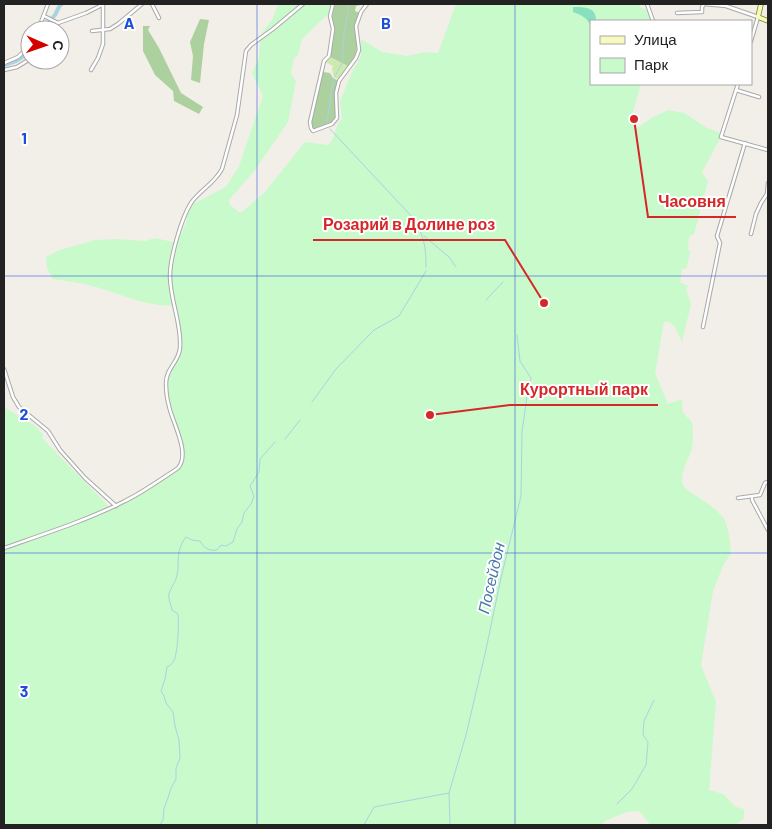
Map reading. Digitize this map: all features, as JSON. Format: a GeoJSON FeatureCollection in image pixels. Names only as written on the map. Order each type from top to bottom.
{"type":"FeatureCollection","features":[{"type":"Feature","properties":{"kind":"main road"},"geometry":{"type":"LineString","coordinates":[[761,4],[758,17],[768,21]]}},
{"type":"Feature","properties":{"kind":"street"},"geometry":{"type":"LineString","coordinates":[[42,20],[48,4]]}},
{"type":"Feature","properties":{"kind":"street"},"geometry":{"type":"LineString","coordinates":[[67,20],[80,16],[103,4],[102,48],[90,70]]}},
{"type":"Feature","properties":{"kind":"street"},"geometry":{"type":"LineString","coordinates":[[92,31],[110,29],[142,4]]}},
{"type":"Feature","properties":{"kind":"street"},"geometry":{"type":"LineString","coordinates":[[152,4],[159,18]]}},
{"type":"Feature","properties":{"kind":"street"},"geometry":{"type":"LineString","coordinates":[[4,548],[116,506],[134,497],[178,468],[182,461],[179,436],[169,407],[166,383],[166,376],[180,348],[170,276],[174,248],[191,203],[218,177],[222,169],[237,115],[246,51],[303,4]]}},
{"type":"Feature","properties":{"kind":"street"},"geometry":{"type":"LineString","coordinates":[[333,4],[330,16],[334,30],[329,56],[324,61],[310,122],[313,131],[332,124],[337,118],[336,94],[339,81],[356,58],[358,50],[356,26],[361,12],[367,4]]}},
{"type":"Feature","properties":{"kind":"street"},"geometry":{"type":"LineString","coordinates":[[647,4],[653,20]]}},
{"type":"Feature","properties":{"kind":"street"},"geometry":{"type":"LineString","coordinates":[[677,13],[702,12],[704,4],[726,6],[758,17],[752,38]]}},
{"type":"Feature","properties":{"kind":"street"},"geometry":{"type":"LineString","coordinates":[[44,16],[53,20]]}},
{"type":"Feature","properties":{"kind":"street"},"geometry":{"type":"LineString","coordinates":[[4,63],[20,55]]}},
{"type":"Feature","properties":{"kind":"street"},"geometry":{"type":"LineString","coordinates":[[4,70],[20,65]]}},
{"type":"Feature","properties":{"kind":"street"},"geometry":{"type":"LineString","coordinates":[[738,85],[721,136],[768,150]]}},
{"type":"Feature","properties":{"kind":"street"},"geometry":{"type":"LineString","coordinates":[[736,90],[759,97]]}},
{"type":"Feature","properties":{"kind":"street"},"geometry":{"type":"LineString","coordinates":[[703,327],[720,243],[717,236],[745,143]]}},
{"type":"Feature","properties":{"kind":"street"},"geometry":{"type":"LineString","coordinates":[[751,234],[756,214],[766,194],[768,183]]}},
{"type":"Feature","properties":{"kind":"street"},"geometry":{"type":"LineString","coordinates":[[4,369],[19,407],[48,431],[60,450],[85,478],[116,506]]}},
{"type":"Feature","properties":{"kind":"street"},"geometry":{"type":"LineString","coordinates":[[738,498],[760,495],[764,483],[768,482]]}},
{"type":"Feature","properties":{"kind":"street"},"geometry":{"type":"LineString","coordinates":[[752,497],[768,530]]}},
{"type":"Feature","properties":{"kind":"green space"},"geometry":{"type":"Polygon","coordinates":[[[278,4],[331,4],[328,14],[302,39],[298,55],[294,58],[291,74],[296,81],[288,122],[255,170],[229,200],[230,205],[239,212],[242,212],[265,192],[305,142],[328,145],[331,142],[342,119],[340,101],[361,56],[361,39],[382,52],[407,56],[425,52],[438,53],[456,4],[640,5],[641,8],[646,9],[651,20],[590,20],[590,85],[641,85],[631,119],[637,128],[668,110],[684,113],[707,128],[721,133],[720,139],[702,172],[708,181],[694,234],[689,237],[688,250],[690,252],[687,268],[682,269],[680,282],[688,286],[686,289],[691,304],[682,342],[675,327],[670,322],[664,322],[655,373],[668,404],[683,399],[682,410],[692,424],[692,448],[683,471],[683,485],[722,516],[729,536],[731,553],[723,566],[713,591],[701,665],[716,702],[709,790],[723,794],[736,807],[744,809],[744,818],[735,825],[649,825],[639,811],[626,812],[603,822],[604,825],[4,825],[4,407],[34,425],[43,434],[42,438],[111,509],[131,500],[180,468],[184,453],[183,444],[169,402],[168,388],[169,379],[179,358],[181,348],[176,305],[135,300],[91,286],[53,279],[47,268],[46,257],[60,250],[95,240],[145,241],[155,238],[177,243],[193,204],[226,187],[239,166],[263,96],[252,73],[259,58],[262,33],[273,18],[278,4]]]}},
{"type":"Feature","properties":{"kind":"green space"},"geometry":{"type":"Polygon","coordinates":[[[335,4],[365,4],[356,6],[355,11],[360,13],[356,26],[357,48],[355,56],[348,66],[330,57],[335,29],[332,17],[335,4]]]}},
{"type":"Feature","properties":{"kind":"green space"},"geometry":{"type":"Polygon","coordinates":[[[573,7],[592,10],[596,20],[590,20],[590,24],[584,17],[573,12],[573,7]]]}},
{"type":"Feature","properties":{"kind":"green space"},"geometry":{"type":"Polygon","coordinates":[[[200,19],[209,20],[204,44],[200,83],[191,80],[193,56],[190,42],[200,19]]]}},
{"type":"Feature","properties":{"kind":"green space"},"geometry":{"type":"Polygon","coordinates":[[[143,26],[150,26],[148,30],[181,93],[203,107],[199,114],[174,101],[173,91],[155,75],[143,51],[143,26]]]}},
{"type":"Feature","properties":{"kind":"green space"},"geometry":{"type":"Polygon","coordinates":[[[330,57],[348,66],[338,80],[333,75],[333,66],[325,62],[330,57]]]}},
{"type":"Feature","properties":{"kind":"green space"},"geometry":{"type":"Polygon","coordinates":[[[323,72],[330,73],[333,78],[339,81],[335,93],[336,117],[331,124],[313,130],[311,122],[323,72]]]}},
{"type":"Feature","properties":{"kind":"waterway"},"geometry":{"type":"LineString","coordinates":[[51,20],[62,4]]}},
{"type":"Feature","properties":{"kind":"waterway"},"geometry":{"type":"LineString","coordinates":[[327,122],[333,80],[342,63],[349,4]]}},
{"type":"Feature","properties":{"kind":"waterway"},"geometry":{"type":"LineString","coordinates":[[4,65],[20,58]]}},
{"type":"Feature","properties":{"kind":"waterway"},"geometry":{"type":"LineString","coordinates":[[330,129],[414,219],[424,242],[426,267]]}},
{"type":"Feature","properties":{"kind":"waterway"},"geometry":{"type":"LineString","coordinates":[[424,236],[449,257],[456,267]]}},
{"type":"Feature","properties":{"kind":"waterway"},"geometry":{"type":"LineString","coordinates":[[312,402],[336,369],[374,330],[399,316],[426,271]]}},
{"type":"Feature","properties":{"kind":"waterway"},"geometry":{"type":"LineString","coordinates":[[486,300],[503,282]]}},
{"type":"Feature","properties":{"kind":"waterway","name":"Посейдон"},"geometry":{"type":"LineString","coordinates":[[450,825],[449,793],[466,735],[521,496],[522,432],[531,378],[520,361],[517,335]]}},
{"type":"Feature","properties":{"kind":"waterway"},"geometry":{"type":"LineString","coordinates":[[285,439],[300,420]]}},
{"type":"Feature","properties":{"kind":"waterway"},"geometry":{"type":"LineString","coordinates":[[160,825],[163,820],[164,808],[176,779],[176,768],[180,758],[179,740],[173,712],[166,703],[161,691],[167,667],[175,659],[177,646],[178,614],[172,610],[169,596],[176,579],[180,548],[186,537],[200,541],[211,550],[217,550],[221,545],[226,546],[233,542],[244,513],[254,496],[250,486],[259,472],[260,459],[275,442]]}},
{"type":"Feature","properties":{"kind":"waterway"},"geometry":{"type":"LineString","coordinates":[[617,804],[632,789],[646,765],[648,742],[643,735],[644,721],[654,700]]}},
{"type":"Feature","properties":{"kind":"waterway"},"geometry":{"type":"LineString","coordinates":[[364,825],[374,807],[449,793]]}},
{"type":"Feature","properties":{"kind":"place","name":"Часовня"},"geometry":{"type":"Point","coordinates":[634,119]}},
{"type":"Feature","properties":{"kind":"place","name":"Розарий в Долине роз"},"geometry":{"type":"Point","coordinates":[544,303]}},
{"type":"Feature","properties":{"kind":"place","name":"Курортный парк"},"geometry":{"type":"Point","coordinates":[430,415]}}]}
